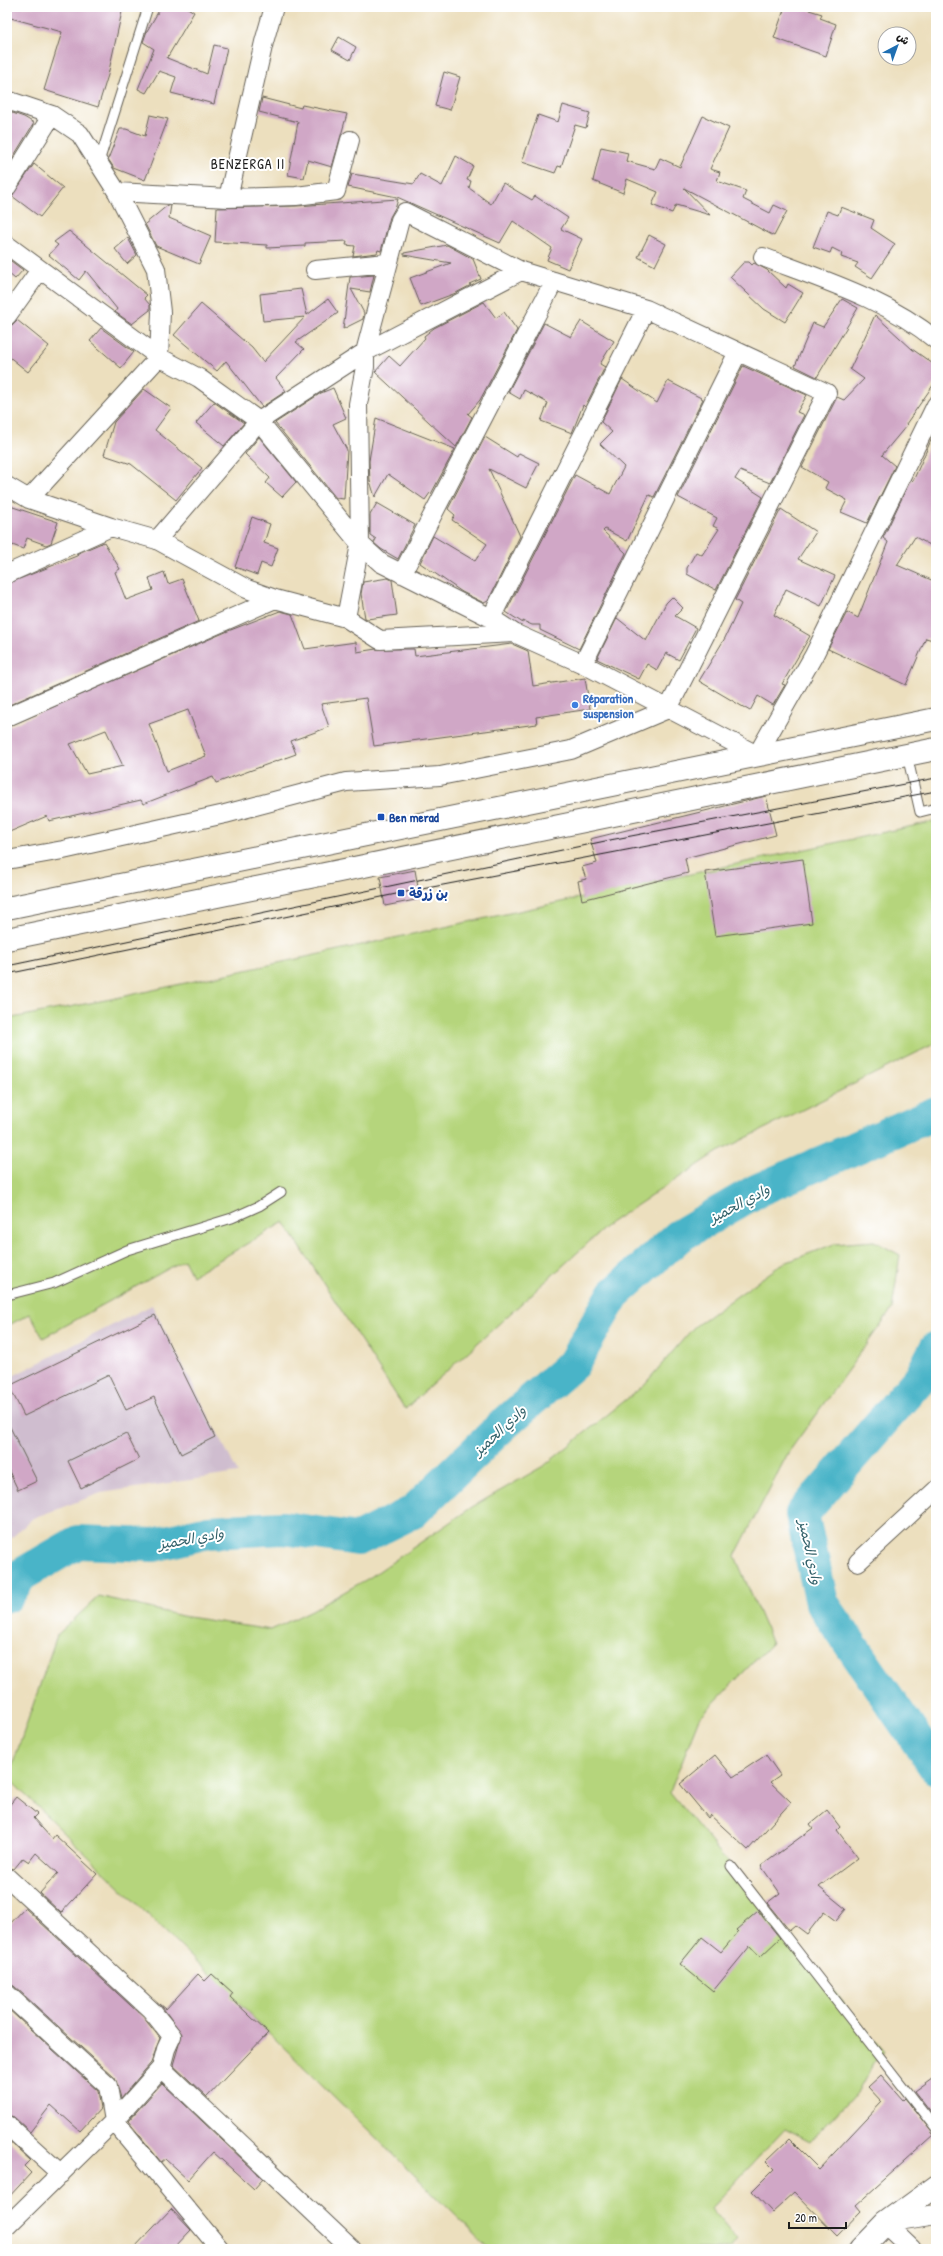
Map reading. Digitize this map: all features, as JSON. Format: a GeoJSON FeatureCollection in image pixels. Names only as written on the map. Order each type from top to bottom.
{"type":"FeatureCollection","features":[{"type":"Feature","properties":{"kind":"main road"},"geometry":{"type":"LineString","coordinates":[[7,908],[936,719]]}},
{"type":"Feature","properties":{"kind":"main road"},"geometry":{"type":"LineString","coordinates":[[7,939],[936,749]]}},
{"type":"Feature","properties":{"kind":"main road"},"geometry":{"type":"LineString","coordinates":[[860,2249],[885,2223],[936,2186]]}},
{"type":"Feature","properties":{"kind":"street"},"geometry":{"type":"LineString","coordinates":[[228,198],[264,42],[274,7]]}},
{"type":"Feature","properties":{"kind":"street"},"geometry":{"type":"LineString","coordinates":[[7,100],[52,115],[80,134],[118,192],[156,269],[161,312],[159,357],[29,499]]}},
{"type":"Feature","properties":{"kind":"street"},"geometry":{"type":"LineString","coordinates":[[7,187],[52,115]]}},
{"type":"Feature","properties":{"kind":"street"},"geometry":{"type":"LineString","coordinates":[[118,192],[228,198],[296,196],[336,191],[350,140]]}},
{"type":"Feature","properties":{"kind":"street"},"geometry":{"type":"LineString","coordinates":[[7,860],[63,850],[225,814],[346,782],[440,776],[571,750],[668,709],[827,393],[646,309],[521,271],[406,212],[400,220],[387,263],[365,352],[365,367],[358,404],[360,544],[346,618]]}},
{"type":"Feature","properties":{"kind":"street"},"geometry":{"type":"LineString","coordinates":[[7,246],[159,357],[199,378],[259,421],[360,544],[381,563],[491,618],[514,632],[583,664],[757,755],[814,655],[936,405]]}},
{"type":"Feature","properties":{"kind":"street"},"geometry":{"type":"LineString","coordinates":[[763,257],[871,298],[924,330],[936,340]]}},
{"type":"Feature","properties":{"kind":"street"},"geometry":{"type":"LineString","coordinates":[[315,270],[387,263]]}},
{"type":"Feature","properties":{"kind":"street"},"geometry":{"type":"LineString","coordinates":[[7,316],[40,270]]}},
{"type":"Feature","properties":{"kind":"street"},"geometry":{"type":"LineString","coordinates":[[157,540],[259,421],[365,352],[521,271]]}},
{"type":"Feature","properties":{"kind":"street"},"geometry":{"type":"LineString","coordinates":[[402,574],[554,281]]}},
{"type":"Feature","properties":{"kind":"street"},"geometry":{"type":"LineString","coordinates":[[491,618],[646,309]]}},
{"type":"Feature","properties":{"kind":"street"},"geometry":{"type":"LineString","coordinates":[[583,664],[738,352]]}},
{"type":"Feature","properties":{"kind":"street"},"geometry":{"type":"LineString","coordinates":[[7,486],[29,499],[111,527],[157,540],[247,589],[275,599],[346,618],[380,640],[514,632]]}},
{"type":"Feature","properties":{"kind":"street"},"geometry":{"type":"LineString","coordinates":[[7,574],[111,527]]}},
{"type":"Feature","properties":{"kind":"street"},"geometry":{"type":"LineString","coordinates":[[7,717],[275,599]]}},
{"type":"Feature","properties":{"kind":"street"},"geometry":{"type":"LineString","coordinates":[[858,1562],[936,1490]]}},
{"type":"Feature","properties":{"kind":"street"},"geometry":{"type":"LineString","coordinates":[[7,1877],[151,2010],[172,2036],[161,2068],[114,2121],[7,2226]]}},
{"type":"Feature","properties":{"kind":"street"},"geometry":{"type":"LineString","coordinates":[[7,1994],[108,2086],[114,2121],[220,2249]]}},
{"type":"Feature","properties":{"kind":"street"},"geometry":{"type":"LineString","coordinates":[[161,2068],[352,2249]]}},
{"type":"Feature","properties":{"kind":"street"},"geometry":{"type":"LineString","coordinates":[[7,2125],[61,2174]]}},
{"type":"Feature","properties":{"kind":"street"},"geometry":{"type":"LineString","coordinates":[[885,2223],[936,2214]]}},
{"type":"Feature","properties":{"kind":"street"},"geometry":{"type":"LineString","coordinates":[[885,2223],[912,2249]]}},
{"type":"Feature","properties":{"kind":"lane"},"geometry":{"type":"LineString","coordinates":[[99,162],[148,7]]}},
{"type":"Feature","properties":{"kind":"lane"},"geometry":{"type":"LineString","coordinates":[[907,755],[920,812],[936,808]]}},
{"type":"Feature","properties":{"kind":"lane"},"geometry":{"type":"LineString","coordinates":[[7,1295],[54,1283],[127,1250],[232,1218],[259,1206],[281,1192]]}},
{"type":"Feature","properties":{"kind":"lane"},"geometry":{"type":"LineString","coordinates":[[731,1866],[936,2129]]}},
{"type":"Feature","properties":{"kind":"shaded area"},"geometry":{"type":"Polygon","coordinates":[[[152,1305],[238,1473],[101,1493],[33,1518],[7,1542],[7,1379],[152,1305]]]}},
{"type":"Feature","properties":{"kind":"green space"},"geometry":{"type":"Polygon","coordinates":[[[936,821],[936,1043],[718,1152],[610,1223],[405,1409],[284,1222],[192,1276],[184,1260],[43,1338],[30,1314],[7,1326],[7,1019],[116,998],[936,821]]]}},
{"type":"Feature","properties":{"kind":"green space"},"geometry":{"type":"Polygon","coordinates":[[[874,1241],[900,1255],[892,1309],[788,1453],[735,1556],[772,1643],[699,1718],[670,1792],[884,2052],[873,2063],[858,2091],[810,2142],[785,2129],[711,2208],[738,2240],[730,2249],[490,2249],[8,1778],[57,1635],[99,1596],[182,1616],[271,1630],[312,1610],[369,1578],[472,1507],[545,1465],[643,1386],[694,1327],[782,1264],[834,1244],[874,1241]]]}},
{"type":"Feature","properties":{"kind":"building"},"geometry":{"type":"Polygon","coordinates":[[[7,7],[123,7],[108,75],[98,107],[44,90],[62,32],[7,17],[7,7]]]}},
{"type":"Feature","properties":{"kind":"building"},"geometry":{"type":"Polygon","coordinates":[[[161,7],[186,7],[194,12],[167,58],[207,74],[214,45],[227,48],[214,104],[171,93],[176,77],[159,71],[146,93],[138,89],[154,49],[143,42],[147,31],[161,7]]]}},
{"type":"Feature","properties":{"kind":"building"},"geometry":{"type":"Polygon","coordinates":[[[785,7],[809,7],[809,10],[822,14],[820,18],[836,24],[826,56],[774,38],[785,7]]]}},
{"type":"Feature","properties":{"kind":"building"},"geometry":{"type":"Polygon","coordinates":[[[339,37],[356,47],[350,60],[332,50],[339,37]]]}},
{"type":"Feature","properties":{"kind":"building"},"geometry":{"type":"Polygon","coordinates":[[[444,72],[460,77],[450,110],[435,106],[444,72]]]}},
{"type":"Feature","properties":{"kind":"building"},"geometry":{"type":"Polygon","coordinates":[[[262,98],[301,108],[302,105],[347,114],[332,167],[308,160],[304,178],[288,175],[298,122],[259,112],[262,98]]]}},
{"type":"Feature","properties":{"kind":"building"},"geometry":{"type":"Polygon","coordinates":[[[563,105],[590,113],[586,128],[575,125],[561,167],[558,166],[555,173],[522,162],[538,115],[558,122],[563,105]]]}},
{"type":"Feature","properties":{"kind":"building"},"geometry":{"type":"Polygon","coordinates":[[[7,111],[24,117],[34,123],[7,167],[7,111]]]}},
{"type":"Feature","properties":{"kind":"building"},"geometry":{"type":"Polygon","coordinates":[[[150,115],[168,119],[145,180],[114,168],[108,159],[120,129],[126,129],[145,136],[150,115]]]}},
{"type":"Feature","properties":{"kind":"building"},"geometry":{"type":"Polygon","coordinates":[[[703,116],[729,128],[710,169],[720,172],[717,181],[746,191],[743,199],[770,213],[774,205],[787,211],[774,236],[684,188],[710,215],[676,205],[672,213],[652,205],[658,192],[627,179],[623,193],[593,181],[601,147],[628,153],[626,161],[655,169],[660,158],[680,167],[703,116]]]}},
{"type":"Feature","properties":{"kind":"building"},"geometry":{"type":"Polygon","coordinates":[[[456,156],[473,166],[467,180],[471,181],[469,188],[491,204],[503,183],[532,200],[535,196],[568,218],[561,229],[582,239],[568,269],[547,260],[552,248],[513,221],[500,243],[397,197],[348,187],[352,174],[414,184],[420,174],[442,186],[456,156]]]}},
{"type":"Feature","properties":{"kind":"building"},"geometry":{"type":"Polygon","coordinates":[[[34,164],[63,188],[40,217],[12,196],[34,164]]]}},
{"type":"Feature","properties":{"kind":"building"},"geometry":{"type":"Polygon","coordinates":[[[398,199],[390,217],[381,251],[378,250],[377,253],[353,256],[355,246],[346,245],[347,241],[305,243],[305,246],[267,248],[267,245],[215,242],[217,208],[296,206],[398,199]]]}},
{"type":"Feature","properties":{"kind":"building"},"geometry":{"type":"Polygon","coordinates":[[[168,205],[171,205],[169,218],[211,236],[199,264],[156,246],[145,224],[168,205]]]}},
{"type":"Feature","properties":{"kind":"building"},"geometry":{"type":"Polygon","coordinates":[[[841,207],[874,220],[871,228],[895,244],[872,278],[855,267],[858,263],[841,257],[842,253],[832,248],[830,253],[813,247],[827,211],[838,215],[841,207]]]}},
{"type":"Feature","properties":{"kind":"building"},"geometry":{"type":"Polygon","coordinates":[[[69,231],[147,295],[144,298],[150,305],[150,310],[132,324],[115,312],[117,309],[86,271],[79,280],[49,255],[58,245],[54,242],[69,231]]]}},
{"type":"Feature","properties":{"kind":"building"},"geometry":{"type":"Polygon","coordinates":[[[649,235],[666,244],[655,266],[638,257],[649,235]]]}},
{"type":"Feature","properties":{"kind":"building"},"geometry":{"type":"Polygon","coordinates":[[[128,238],[137,255],[127,264],[115,249],[128,238]]]}},
{"type":"Feature","properties":{"kind":"building"},"geometry":{"type":"Polygon","coordinates":[[[447,245],[473,259],[481,279],[469,284],[471,285],[456,293],[421,306],[410,278],[451,263],[404,255],[404,253],[447,245]]]}},
{"type":"Feature","properties":{"kind":"building"},"geometry":{"type":"Polygon","coordinates":[[[7,258],[23,270],[15,279],[7,272],[7,258]]]}},
{"type":"Feature","properties":{"kind":"building"},"geometry":{"type":"Polygon","coordinates":[[[744,262],[749,262],[752,265],[754,263],[767,270],[786,288],[788,284],[803,293],[785,322],[764,309],[730,277],[744,262]]]}},
{"type":"Feature","properties":{"kind":"building"},"geometry":{"type":"Polygon","coordinates":[[[374,275],[370,292],[351,289],[364,313],[363,319],[343,329],[350,277],[374,275]]]}},
{"type":"Feature","properties":{"kind":"building"},"geometry":{"type":"Polygon","coordinates":[[[301,289],[307,315],[328,299],[338,313],[296,342],[304,349],[276,378],[286,391],[262,407],[226,361],[217,371],[174,335],[201,304],[252,348],[263,362],[305,317],[263,321],[260,294],[301,289]]]}},
{"type":"Feature","properties":{"kind":"building"},"geometry":{"type":"Polygon","coordinates":[[[842,299],[858,308],[817,377],[795,366],[813,323],[823,327],[842,299]]]}},
{"type":"Feature","properties":{"kind":"building"},"geometry":{"type":"Polygon","coordinates":[[[484,302],[496,318],[504,312],[517,330],[480,400],[468,414],[472,417],[456,447],[375,372],[389,356],[400,366],[425,338],[424,336],[434,328],[484,302]]]}},
{"type":"Feature","properties":{"kind":"building"},"geometry":{"type":"Polygon","coordinates":[[[875,315],[912,349],[936,366],[936,381],[906,424],[907,425],[882,455],[895,466],[867,523],[841,512],[847,500],[825,488],[828,482],[802,467],[837,397],[844,400],[864,379],[850,369],[875,315]]]}},
{"type":"Feature","properties":{"kind":"building"},"geometry":{"type":"Polygon","coordinates":[[[17,320],[49,346],[28,372],[7,355],[7,326],[12,325],[17,320]]]}},
{"type":"Feature","properties":{"kind":"building"},"geometry":{"type":"Polygon","coordinates":[[[581,321],[614,341],[600,364],[605,367],[585,407],[583,405],[572,433],[541,421],[548,403],[524,390],[520,399],[508,392],[544,323],[571,337],[581,321]]]}},
{"type":"Feature","properties":{"kind":"building"},"geometry":{"type":"Polygon","coordinates":[[[101,328],[134,352],[121,368],[90,341],[101,328]]]}},
{"type":"Feature","properties":{"kind":"building"},"geometry":{"type":"Polygon","coordinates":[[[743,366],[807,395],[797,412],[804,415],[770,483],[740,471],[735,479],[763,497],[716,590],[687,574],[687,568],[696,552],[702,555],[719,529],[713,526],[717,518],[678,497],[743,366]]]}},
{"type":"Feature","properties":{"kind":"building"},"geometry":{"type":"Polygon","coordinates":[[[622,379],[657,403],[668,381],[703,399],[654,497],[649,495],[627,541],[605,529],[603,531],[626,553],[579,649],[540,630],[540,625],[532,625],[523,621],[523,623],[506,612],[575,475],[610,494],[624,467],[600,444],[612,432],[601,422],[622,379]]]}},
{"type":"Feature","properties":{"kind":"building"},"geometry":{"type":"Polygon","coordinates":[[[333,388],[346,418],[333,424],[347,450],[344,499],[336,498],[275,423],[321,393],[333,388]]]}},
{"type":"Feature","properties":{"kind":"building"},"geometry":{"type":"Polygon","coordinates":[[[144,389],[171,408],[155,430],[202,468],[176,500],[131,464],[104,455],[114,422],[144,389]]]}},
{"type":"Feature","properties":{"kind":"building"},"geometry":{"type":"Polygon","coordinates":[[[214,402],[244,423],[224,446],[196,423],[214,402]]]}},
{"type":"Feature","properties":{"kind":"building"},"geometry":{"type":"Polygon","coordinates":[[[376,418],[455,449],[431,494],[430,493],[425,500],[388,474],[375,497],[370,481],[369,461],[376,418]]]}},
{"type":"Feature","properties":{"kind":"building"},"geometry":{"type":"Polygon","coordinates":[[[936,429],[936,548],[915,537],[897,565],[936,582],[936,641],[926,638],[906,685],[828,649],[847,612],[858,618],[888,542],[883,538],[911,479],[913,481],[936,429]]]}},
{"type":"Feature","properties":{"kind":"building"},"geometry":{"type":"Polygon","coordinates":[[[259,437],[296,482],[282,497],[266,483],[270,478],[245,454],[259,437]]]}},
{"type":"Feature","properties":{"kind":"building"},"geometry":{"type":"Polygon","coordinates":[[[485,437],[517,457],[519,453],[539,463],[526,488],[489,469],[520,536],[488,601],[484,603],[462,592],[420,563],[433,536],[475,561],[487,544],[452,520],[455,515],[448,509],[485,437]]]}},
{"type":"Feature","properties":{"kind":"building"},"geometry":{"type":"Polygon","coordinates":[[[377,503],[415,525],[398,559],[374,543],[376,539],[370,535],[370,515],[377,503]]]}},
{"type":"Feature","properties":{"kind":"building"},"geometry":{"type":"Polygon","coordinates":[[[7,505],[58,522],[51,543],[46,545],[27,538],[23,549],[7,543],[7,505]]]}},
{"type":"Feature","properties":{"kind":"building"},"geometry":{"type":"Polygon","coordinates":[[[781,509],[816,532],[798,559],[835,576],[821,606],[786,589],[774,615],[810,636],[782,684],[785,685],[773,705],[758,696],[750,711],[699,681],[725,638],[741,604],[735,600],[781,509]]]}},
{"type":"Feature","properties":{"kind":"building"},"geometry":{"type":"Polygon","coordinates":[[[252,517],[270,524],[264,543],[278,548],[271,567],[261,563],[257,575],[235,567],[252,517]]]}},
{"type":"Feature","properties":{"kind":"building"},"geometry":{"type":"Polygon","coordinates":[[[104,542],[120,569],[115,572],[126,600],[153,590],[149,578],[164,572],[168,584],[182,579],[199,621],[7,706],[7,584],[79,555],[76,554],[104,542]]]}},
{"type":"Feature","properties":{"kind":"building"},"geometry":{"type":"Polygon","coordinates":[[[388,578],[392,580],[397,615],[365,618],[361,594],[363,582],[388,578]]]}},
{"type":"Feature","properties":{"kind":"building"},"geometry":{"type":"Polygon","coordinates":[[[672,597],[683,608],[675,616],[696,628],[679,660],[666,653],[657,670],[647,664],[639,679],[597,659],[617,618],[646,641],[666,603],[672,597]]]}},
{"type":"Feature","properties":{"kind":"building"},"geometry":{"type":"Polygon","coordinates":[[[280,611],[292,614],[305,649],[356,642],[357,652],[376,649],[414,649],[415,656],[512,644],[528,651],[533,686],[585,678],[590,709],[536,717],[537,724],[374,746],[366,698],[321,704],[329,727],[291,741],[296,754],[216,783],[213,777],[143,804],[141,800],[49,821],[47,816],[7,833],[7,727],[228,631],[280,611]],[[188,710],[149,724],[167,771],[206,756],[188,710]],[[106,730],[70,744],[87,774],[123,766],[106,730]]]}},
{"type":"Feature","properties":{"kind":"building"},"geometry":{"type":"Polygon","coordinates":[[[766,796],[776,835],[685,858],[688,873],[582,900],[578,881],[586,879],[582,867],[597,863],[590,839],[766,796]]]}},
{"type":"Feature","properties":{"kind":"building"},"geometry":{"type":"Polygon","coordinates":[[[803,859],[812,923],[715,936],[705,872],[803,859]]]}},
{"type":"Feature","properties":{"kind":"building"},"geometry":{"type":"Polygon","coordinates":[[[415,870],[420,899],[385,906],[380,877],[415,870]]]}},
{"type":"Feature","properties":{"kind":"building"},"geometry":{"type":"Polygon","coordinates":[[[155,1315],[215,1437],[181,1454],[154,1397],[126,1410],[109,1375],[24,1416],[9,1386],[155,1315]]]}},
{"type":"Feature","properties":{"kind":"building"},"geometry":{"type":"Polygon","coordinates":[[[7,1421],[37,1481],[18,1490],[7,1467],[7,1421]]]}},
{"type":"Feature","properties":{"kind":"building"},"geometry":{"type":"Polygon","coordinates":[[[126,1433],[139,1459],[81,1488],[68,1461],[126,1433]]]}},
{"type":"Feature","properties":{"kind":"building"},"geometry":{"type":"Polygon","coordinates":[[[715,1755],[733,1777],[766,1755],[780,1775],[770,1782],[791,1802],[748,1850],[710,1815],[708,1818],[680,1784],[715,1755]]]}},
{"type":"Feature","properties":{"kind":"building"},"geometry":{"type":"Polygon","coordinates":[[[16,1797],[37,1814],[33,1818],[52,1839],[55,1835],[97,1874],[61,1913],[40,1893],[58,1873],[36,1853],[29,1862],[23,1858],[14,1869],[7,1867],[7,1808],[16,1797]]]}},
{"type":"Feature","properties":{"kind":"building"},"geometry":{"type":"Polygon","coordinates":[[[827,1810],[840,1827],[837,1830],[858,1858],[819,1887],[846,1909],[836,1921],[824,1912],[807,1934],[795,1925],[789,1930],[767,1903],[780,1893],[761,1866],[813,1828],[810,1824],[827,1810]]]}},
{"type":"Feature","properties":{"kind":"building"},"geometry":{"type":"Polygon","coordinates":[[[25,1908],[143,2017],[160,2038],[151,2063],[121,2098],[115,2078],[14,1986],[7,1984],[7,1927],[25,1908]]]}},
{"type":"Feature","properties":{"kind":"building"},"geometry":{"type":"Polygon","coordinates":[[[758,1911],[780,1938],[760,1957],[750,1946],[713,1991],[680,1964],[702,1937],[721,1952],[738,1932],[736,1930],[758,1911]]]}},
{"type":"Feature","properties":{"kind":"building"},"geometry":{"type":"Polygon","coordinates":[[[198,1974],[205,1981],[212,1974],[233,1993],[230,1997],[268,2033],[207,2097],[173,2065],[182,2034],[160,2004],[166,2009],[198,1974]]]}},
{"type":"Feature","properties":{"kind":"building"},"geometry":{"type":"Polygon","coordinates":[[[7,2008],[98,2091],[101,2108],[80,2131],[51,2105],[30,2132],[14,2117],[7,2115],[7,2008]]]}},
{"type":"Feature","properties":{"kind":"building"},"geometry":{"type":"Polygon","coordinates":[[[881,2075],[903,2100],[905,2098],[934,2135],[856,2205],[861,2211],[837,2236],[794,2192],[772,2212],[752,2191],[774,2169],[766,2161],[789,2139],[819,2169],[882,2102],[868,2087],[881,2075]]]}},
{"type":"Feature","properties":{"kind":"building"},"geometry":{"type":"Polygon","coordinates":[[[936,2075],[936,2119],[914,2091],[936,2075]]]}},
{"type":"Feature","properties":{"kind":"building"},"geometry":{"type":"Polygon","coordinates":[[[162,2083],[263,2179],[254,2189],[213,2152],[188,2180],[165,2159],[161,2162],[128,2121],[162,2083]]]}},
{"type":"Feature","properties":{"kind":"building"},"geometry":{"type":"Polygon","coordinates":[[[7,2139],[30,2160],[24,2166],[31,2173],[7,2199],[7,2139]]]}},
{"type":"Feature","properties":{"kind":"building"},"geometry":{"type":"Polygon","coordinates":[[[171,2209],[191,2230],[173,2249],[133,2249],[171,2209]]]}},
{"type":"Feature","properties":{"kind":"waterway","name":"وادي الحميز"},"geometry":{"type":"LineString","coordinates":[[7,1596],[21,1575],[78,1542],[154,1545],[208,1532],[283,1528],[358,1539],[413,1512],[502,1426],[573,1364],[614,1294],[679,1236],[758,1190],[936,1113]]}},
{"type":"Feature","properties":{"kind":"waterway","name":"وادي الحميز"},"geometry":{"type":"LineString","coordinates":[[936,1348],[921,1377],[802,1514],[822,1603],[936,1768]]}},
{"type":"Feature","properties":{"kind":"tram line"},"geometry":{"type":"LineString","coordinates":[[7,966],[610,840],[936,778]]}},
{"type":"Feature","properties":{"kind":"tram line"},"geometry":{"type":"LineString","coordinates":[[7,974],[401,893],[936,791]]}},
{"type":"Feature","properties":{"kind":"place","name":"Réparation suspension"},"geometry":{"type":"Point","coordinates":[575,705]}},
{"type":"Feature","properties":{"kind":"place","name":"Ben merad"},"geometry":{"type":"Point","coordinates":[381,817]}},
{"type":"Feature","properties":{"kind":"place","name":"بن زرقة"},"geometry":{"type":"Point","coordinates":[401,893]}},
{"type":"Feature","properties":{"kind":"district","name":"BENZERGA II"},"geometry":{"type":"Point","coordinates":[248,163]}}]}
